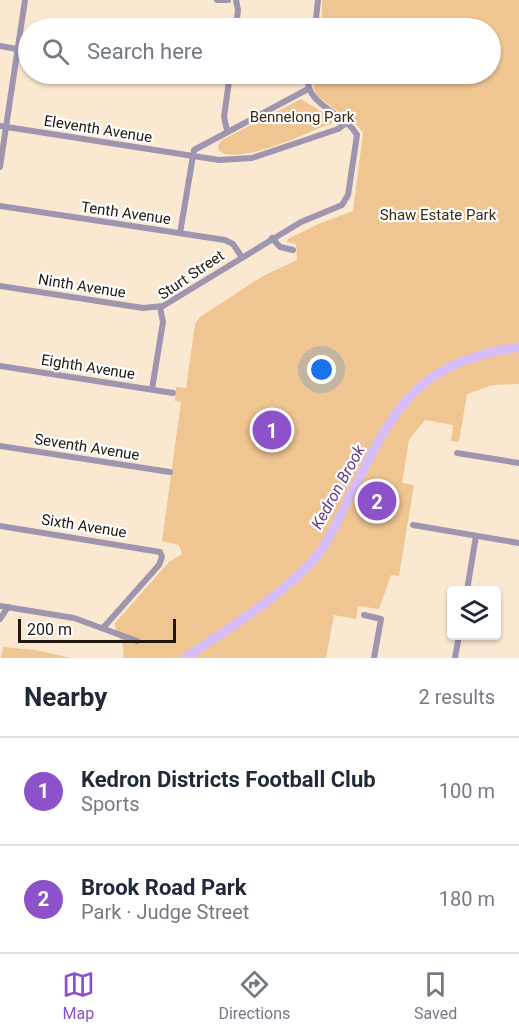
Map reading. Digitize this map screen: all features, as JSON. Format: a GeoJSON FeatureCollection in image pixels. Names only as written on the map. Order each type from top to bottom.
{"type":"FeatureCollection","features":[{"type":"Feature","properties":{"kind":"street"},"geometry":{"type":"LineString","coordinates":[[22,18],[25,0]]}},
{"type":"Feature","properties":{"kind":"street"},"geometry":{"type":"LineString","coordinates":[[217,0],[228,0]]}},
{"type":"Feature","properties":{"kind":"street"},"geometry":{"type":"LineString","coordinates":[[236,0],[237,18]]}},
{"type":"Feature","properties":{"kind":"street"},"geometry":{"type":"LineString","coordinates":[[316,18],[318,0]]}},
{"type":"Feature","properties":{"kind":"street"},"geometry":{"type":"LineString","coordinates":[[0,46],[18,49],[3,126],[0,167]]}},
{"type":"Feature","properties":{"kind":"street"},"geometry":{"type":"LineString","coordinates":[[227,130],[224,117],[228,84]]}},
{"type":"Feature","properties":{"kind":"street"},"geometry":{"type":"LineString","coordinates":[[308,84],[312,96],[346,123]]}},
{"type":"Feature","properties":{"kind":"street"},"geometry":{"type":"LineString","coordinates":[[180,233],[192,155],[201,145],[227,130],[308,89]]}},
{"type":"Feature","properties":{"kind":"street","name":"Eleventh Avenue"},"geometry":{"type":"LineString","coordinates":[[3,126],[229,160],[252,158],[338,129],[346,123]]}},
{"type":"Feature","properties":{"kind":"street","name":"Sturt Street"},"geometry":{"type":"LineString","coordinates":[[152,389],[163,322],[160,307],[272,238],[313,216],[342,205],[348,195],[357,136],[346,123]]}},
{"type":"Feature","properties":{"kind":"street","name":"Tenth Avenue"},"geometry":{"type":"LineString","coordinates":[[0,206],[228,240],[241,256]]}},
{"type":"Feature","properties":{"kind":"street"},"geometry":{"type":"LineString","coordinates":[[272,238],[280,248],[293,250]]}},
{"type":"Feature","properties":{"kind":"street","name":"Ninth Avenue"},"geometry":{"type":"LineString","coordinates":[[0,286],[149,308],[160,307]]}},
{"type":"Feature","properties":{"kind":"street","name":"Eighth Avenue"},"geometry":{"type":"LineString","coordinates":[[0,366],[173,393]]}},
{"type":"Feature","properties":{"kind":"street","name":"Seventh Avenue"},"geometry":{"type":"LineString","coordinates":[[0,446],[170,472]]}},
{"type":"Feature","properties":{"kind":"street"},"geometry":{"type":"LineString","coordinates":[[457,453],[519,463]]}},
{"type":"Feature","properties":{"kind":"street"},"geometry":{"type":"LineString","coordinates":[[413,525],[519,543]]}},
{"type":"Feature","properties":{"kind":"street","name":"Sixth Avenue"},"geometry":{"type":"LineString","coordinates":[[0,526],[152,549],[162,555],[159,565],[103,628]]}},
{"type":"Feature","properties":{"kind":"street"},"geometry":{"type":"LineString","coordinates":[[467,586],[476,537]]}},
{"type":"Feature","properties":{"kind":"street"},"geometry":{"type":"LineString","coordinates":[[0,606],[67,616],[137,641]]}},
{"type":"Feature","properties":{"kind":"street"},"geometry":{"type":"LineString","coordinates":[[0,619],[8,607]]}},
{"type":"Feature","properties":{"kind":"street"},"geometry":{"type":"LineString","coordinates":[[364,615],[381,619],[374,658]]}},
{"type":"Feature","properties":{"kind":"street"},"geometry":{"type":"LineString","coordinates":[[455,658],[458,640]]}},
{"type":"Feature","properties":{"kind":"green space","name":"Shaw Estate Park"},"geometry":{"type":"Polygon","coordinates":[[[322,0],[519,0],[519,384],[493,385],[467,394],[459,442],[451,441],[453,425],[425,420],[409,440],[402,483],[414,485],[399,576],[391,575],[379,609],[358,606],[356,619],[334,615],[326,658],[123,658],[123,647],[115,623],[169,562],[182,554],[179,545],[162,541],[181,402],[175,401],[176,387],[186,388],[195,324],[200,317],[263,276],[297,260],[296,244],[287,242],[288,239],[318,224],[353,211],[363,133],[358,126],[317,96],[314,84],[501,84],[501,18],[322,18],[322,0]]]}},
{"type":"Feature","properties":{"kind":"green space","name":"Bennelong Park"},"geometry":{"type":"Polygon","coordinates":[[[301,99],[332,118],[332,123],[258,151],[229,154],[219,151],[218,146],[222,140],[301,99]]]}},
{"type":"Feature","properties":{"kind":"green space"},"geometry":{"type":"Polygon","coordinates":[[[3,647],[36,650],[71,658],[1,658],[3,647]]]}},
{"type":"Feature","properties":{"kind":"waterway","name":"Kedron Brook"},"geometry":{"type":"LineString","coordinates":[[185,658],[271,598],[315,558],[334,529],[394,416],[411,396],[430,379],[454,365],[483,354],[519,347]]}},
{"type":"Feature","properties":{"kind":"place","name":"Kedron Districts Football Club"},"geometry":{"type":"Point","coordinates":[272,430]}},
{"type":"Feature","properties":{"kind":"place","name":"Brook Road Park"},"geometry":{"type":"Point","coordinates":[377,501]}}]}
